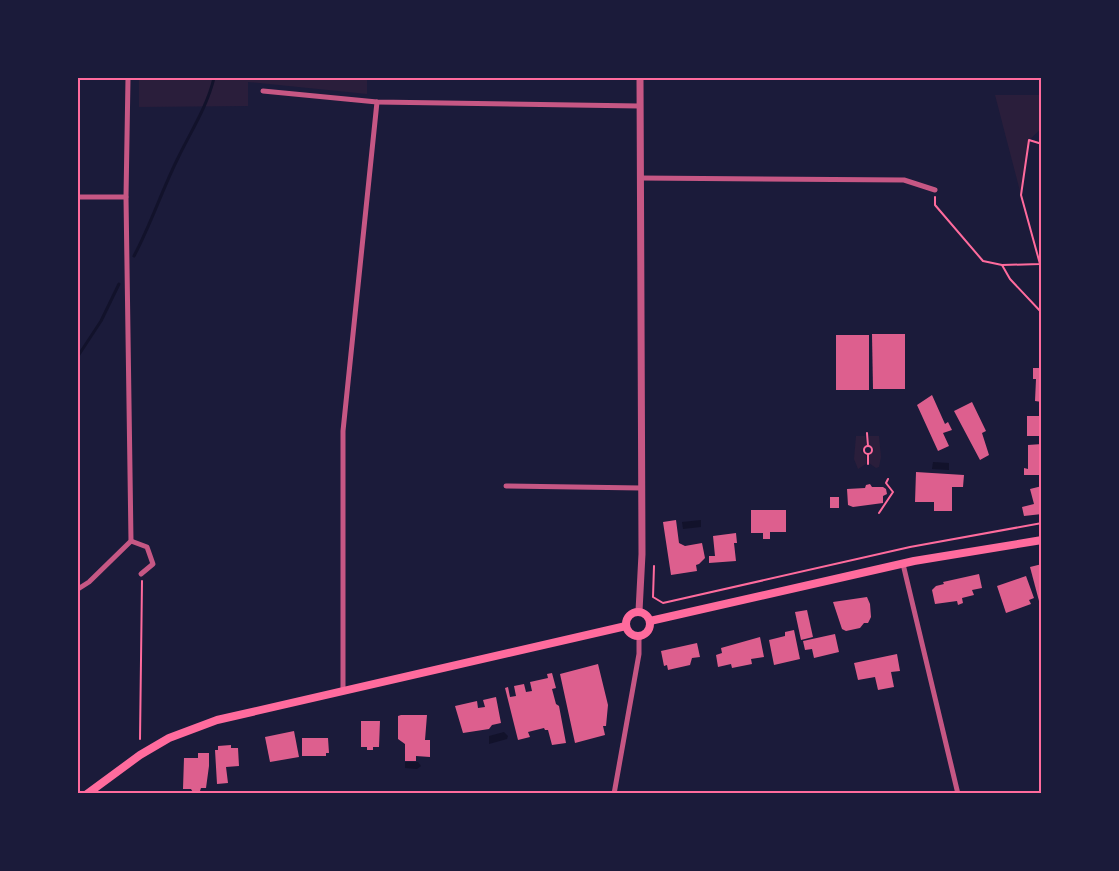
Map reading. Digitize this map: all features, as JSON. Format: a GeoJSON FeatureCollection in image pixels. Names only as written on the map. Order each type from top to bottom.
{"type":"FeatureCollection","features":[{"type":"Feature","properties":{"kind":"main road"},"geometry":{"type":"LineString","coordinates":[[650,621],[903,564],[1042,540]]}},
{"type":"Feature","properties":{"kind":"main road"},"geometry":{"type":"LineString","coordinates":[[639,611],[646,614],[650,621],[648,631],[639,636],[630,633],[626,626],[629,616],[639,611]]}},
{"type":"Feature","properties":{"kind":"main road"},"geometry":{"type":"LineString","coordinates":[[87,794],[140,755],[178,733],[248,712],[343,692],[626,626]]}},
{"type":"Feature","properties":{"kind":"street"},"geometry":{"type":"LineString","coordinates":[[78,589],[89,582],[131,541],[126,197],[128,78]]}},
{"type":"Feature","properties":{"kind":"street"},"geometry":{"type":"LineString","coordinates":[[639,611],[641,488],[640,78]]}},
{"type":"Feature","properties":{"kind":"street"},"geometry":{"type":"LineString","coordinates":[[263,91],[377,102],[639,106]]}},
{"type":"Feature","properties":{"kind":"street"},"geometry":{"type":"LineString","coordinates":[[343,692],[343,431],[377,102]]}},
{"type":"Feature","properties":{"kind":"street"},"geometry":{"type":"LineString","coordinates":[[640,178],[904,180],[935,190]]}},
{"type":"Feature","properties":{"kind":"street"},"geometry":{"type":"LineString","coordinates":[[78,197],[126,197]]}},
{"type":"Feature","properties":{"kind":"street"},"geometry":{"type":"LineString","coordinates":[[506,486],[641,488]]}},
{"type":"Feature","properties":{"kind":"street"},"geometry":{"type":"LineString","coordinates":[[131,541],[147,547],[153,564],[142,574]]}},
{"type":"Feature","properties":{"kind":"street"},"geometry":{"type":"LineString","coordinates":[[903,564],[958,794]]}},
{"type":"Feature","properties":{"kind":"street"},"geometry":{"type":"LineString","coordinates":[[614,794],[639,654],[639,636]]}},
{"type":"Feature","properties":{"kind":"path"},"geometry":{"type":"LineString","coordinates":[[935,190],[935,205],[983,261],[1002,265],[1040,264],[1021,195],[1029,140],[1042,144]]}},
{"type":"Feature","properties":{"kind":"path"},"geometry":{"type":"LineString","coordinates":[[1002,265],[1010,279],[1042,313]]}},
{"type":"Feature","properties":{"kind":"path"},"geometry":{"type":"LineString","coordinates":[[867,433],[868,446],[872,450],[868,454],[868,464]]}},
{"type":"Feature","properties":{"kind":"path"},"geometry":{"type":"LineString","coordinates":[[868,446],[863,450],[868,454]]}},
{"type":"Feature","properties":{"kind":"path"},"geometry":{"type":"LineString","coordinates":[[879,513],[893,492],[886,483],[888,479]]}},
{"type":"Feature","properties":{"kind":"path"},"geometry":{"type":"LineString","coordinates":[[654,566],[653,597],[663,603],[903,548],[1042,523]]}},
{"type":"Feature","properties":{"kind":"path"},"geometry":{"type":"LineString","coordinates":[[140,739],[142,574]]}},
{"type":"Feature","properties":{"kind":"shaded area"},"geometry":{"type":"Polygon","coordinates":[[[139,78],[367,78],[367,94],[248,82],[248,106],[139,107],[139,78]]]}},
{"type":"Feature","properties":{"kind":"shaded area"},"geometry":{"type":"Polygon","coordinates":[[[995,95],[1041,95],[1041,129],[1029,140],[1021,195],[995,95]]]}},
{"type":"Feature","properties":{"kind":"shaded area"},"geometry":{"type":"Polygon","coordinates":[[[856,436],[865,436],[866,445],[861,451],[866,456],[866,464],[858,469],[854,459],[856,436]]]}},
{"type":"Feature","properties":{"kind":"shaded area"},"geometry":{"type":"Polygon","coordinates":[[[869,436],[879,436],[881,457],[879,467],[876,468],[869,463],[869,456],[874,449],[869,445],[869,436]]]}},
{"type":"Feature","properties":{"kind":"shaded area"},"geometry":{"type":"Polygon","coordinates":[[[933,462],[949,463],[949,470],[932,469],[933,462]]]}},
{"type":"Feature","properties":{"kind":"shaded area"},"geometry":{"type":"Polygon","coordinates":[[[701,520],[701,527],[683,529],[682,522],[701,520]]]}},
{"type":"Feature","properties":{"kind":"shaded area"},"geometry":{"type":"Polygon","coordinates":[[[504,732],[508,736],[507,739],[489,744],[489,736],[504,732]]]}},
{"type":"Feature","properties":{"kind":"shaded area"},"geometry":{"type":"Polygon","coordinates":[[[405,762],[418,762],[421,766],[417,769],[405,768],[405,762]]]}},
{"type":"Feature","properties":{"kind":"building"},"geometry":{"type":"Polygon","coordinates":[[[872,334],[905,334],[905,389],[873,389],[872,334]]]}},
{"type":"Feature","properties":{"kind":"building"},"geometry":{"type":"Polygon","coordinates":[[[836,335],[869,335],[869,390],[836,390],[836,335]]]}},
{"type":"Feature","properties":{"kind":"building"},"geometry":{"type":"Polygon","coordinates":[[[1033,368],[1042,368],[1042,402],[1035,401],[1036,379],[1033,379],[1033,368]]]}},
{"type":"Feature","properties":{"kind":"building"},"geometry":{"type":"Polygon","coordinates":[[[932,395],[945,424],[948,422],[952,430],[943,433],[949,446],[938,451],[917,405],[932,395]]]}},
{"type":"Feature","properties":{"kind":"building"},"geometry":{"type":"Polygon","coordinates":[[[972,402],[986,431],[982,433],[989,455],[980,460],[954,411],[972,402]]]}},
{"type":"Feature","properties":{"kind":"building"},"geometry":{"type":"Polygon","coordinates":[[[1027,416],[1042,416],[1042,436],[1027,436],[1027,416]]]}},
{"type":"Feature","properties":{"kind":"building"},"geometry":{"type":"Polygon","coordinates":[[[1042,444],[1042,475],[1024,475],[1024,468],[1028,469],[1028,445],[1042,444]]]}},
{"type":"Feature","properties":{"kind":"building"},"geometry":{"type":"Polygon","coordinates":[[[916,472],[964,475],[963,487],[952,487],[952,511],[934,511],[934,502],[915,502],[916,472]]]}},
{"type":"Feature","properties":{"kind":"building"},"geometry":{"type":"Polygon","coordinates":[[[870,484],[872,487],[883,487],[886,489],[887,494],[883,496],[883,503],[853,507],[848,505],[847,489],[865,488],[866,485],[870,484]]]}},
{"type":"Feature","properties":{"kind":"building"},"geometry":{"type":"Polygon","coordinates":[[[1042,486],[1042,514],[1024,516],[1022,507],[1034,504],[1030,489],[1042,486]]]}},
{"type":"Feature","properties":{"kind":"building"},"geometry":{"type":"Polygon","coordinates":[[[830,497],[839,497],[839,508],[830,508],[830,497]]]}},
{"type":"Feature","properties":{"kind":"building"},"geometry":{"type":"Polygon","coordinates":[[[751,510],[786,510],[786,532],[770,532],[770,539],[763,539],[763,533],[751,533],[751,510]]]}},
{"type":"Feature","properties":{"kind":"building"},"geometry":{"type":"Polygon","coordinates":[[[676,520],[679,543],[685,546],[702,543],[705,558],[696,565],[697,571],[671,575],[663,522],[676,520]]]}},
{"type":"Feature","properties":{"kind":"building"},"geometry":{"type":"Polygon","coordinates":[[[736,533],[737,543],[734,543],[736,561],[709,563],[709,556],[715,556],[713,536],[736,533]]]}},
{"type":"Feature","properties":{"kind":"building"},"geometry":{"type":"Polygon","coordinates":[[[1042,564],[1042,600],[1039,601],[1030,567],[1042,564]]]}},
{"type":"Feature","properties":{"kind":"building"},"geometry":{"type":"Polygon","coordinates":[[[979,574],[982,588],[972,590],[974,595],[962,598],[963,603],[958,605],[957,601],[935,604],[932,590],[936,586],[944,584],[943,582],[979,574]]]}},
{"type":"Feature","properties":{"kind":"building"},"geometry":{"type":"Polygon","coordinates":[[[1026,576],[1034,598],[1029,600],[1031,604],[1006,613],[997,586],[1026,576]]]}},
{"type":"Feature","properties":{"kind":"building"},"geometry":{"type":"Polygon","coordinates":[[[867,597],[870,604],[871,617],[868,623],[864,623],[860,628],[846,631],[842,629],[833,602],[867,597]]]}},
{"type":"Feature","properties":{"kind":"building"},"geometry":{"type":"Polygon","coordinates":[[[807,610],[813,637],[801,640],[795,612],[807,610]]]}},
{"type":"Feature","properties":{"kind":"building"},"geometry":{"type":"Polygon","coordinates":[[[794,630],[800,659],[774,665],[769,640],[785,636],[785,632],[794,630]]]}},
{"type":"Feature","properties":{"kind":"building"},"geometry":{"type":"Polygon","coordinates":[[[835,634],[839,652],[814,658],[812,649],[805,650],[803,641],[835,634]]]}},
{"type":"Feature","properties":{"kind":"building"},"geometry":{"type":"Polygon","coordinates":[[[760,637],[764,657],[751,659],[752,664],[732,668],[731,664],[718,667],[716,655],[722,653],[721,648],[760,637]]]}},
{"type":"Feature","properties":{"kind":"building"},"geometry":{"type":"Polygon","coordinates":[[[697,643],[700,657],[692,658],[690,665],[668,670],[667,665],[664,666],[661,651],[697,643]]]}},
{"type":"Feature","properties":{"kind":"building"},"geometry":{"type":"Polygon","coordinates":[[[897,654],[900,671],[891,672],[894,687],[878,690],[875,677],[858,680],[854,663],[897,654]]]}},
{"type":"Feature","properties":{"kind":"building"},"geometry":{"type":"Polygon","coordinates":[[[598,664],[608,705],[606,726],[603,726],[605,735],[575,743],[560,674],[598,664]]]}},
{"type":"Feature","properties":{"kind":"building"},"geometry":{"type":"Polygon","coordinates":[[[552,673],[556,688],[552,689],[556,704],[559,706],[566,743],[552,745],[548,730],[544,728],[528,732],[530,737],[518,740],[505,688],[508,687],[510,697],[516,696],[514,686],[524,684],[526,692],[532,691],[530,682],[548,678],[547,674],[552,673]]]}},
{"type":"Feature","properties":{"kind":"building"},"geometry":{"type":"Polygon","coordinates":[[[496,697],[501,723],[492,725],[489,729],[463,733],[455,706],[477,701],[478,708],[485,707],[483,700],[496,697]]]}},
{"type":"Feature","properties":{"kind":"building"},"geometry":{"type":"Polygon","coordinates":[[[427,715],[425,740],[430,740],[430,757],[416,756],[416,761],[405,761],[405,744],[398,739],[398,716],[427,715]]]}},
{"type":"Feature","properties":{"kind":"building"},"geometry":{"type":"Polygon","coordinates":[[[361,721],[380,721],[379,747],[367,750],[367,747],[361,747],[361,721]]]}},
{"type":"Feature","properties":{"kind":"building"},"geometry":{"type":"Polygon","coordinates":[[[294,731],[299,757],[270,762],[265,737],[294,731]]]}},
{"type":"Feature","properties":{"kind":"building"},"geometry":{"type":"Polygon","coordinates":[[[302,738],[328,738],[329,753],[326,753],[326,756],[302,756],[302,738]]]}},
{"type":"Feature","properties":{"kind":"building"},"geometry":{"type":"Polygon","coordinates":[[[231,745],[231,748],[238,748],[239,766],[226,767],[228,783],[217,784],[215,750],[218,750],[218,746],[231,745]]]}},
{"type":"Feature","properties":{"kind":"building"},"geometry":{"type":"Polygon","coordinates":[[[198,753],[209,753],[209,766],[206,788],[201,788],[199,794],[194,794],[191,789],[183,789],[184,758],[198,758],[198,753]]]}},
{"type":"Feature","properties":{"kind":"waterway"},"geometry":{"type":"LineString","coordinates":[[134,256],[172,170],[203,109],[214,78]]}},
{"type":"Feature","properties":{"kind":"waterway"},"geometry":{"type":"LineString","coordinates":[[78,356],[101,321],[119,284]]}}]}
